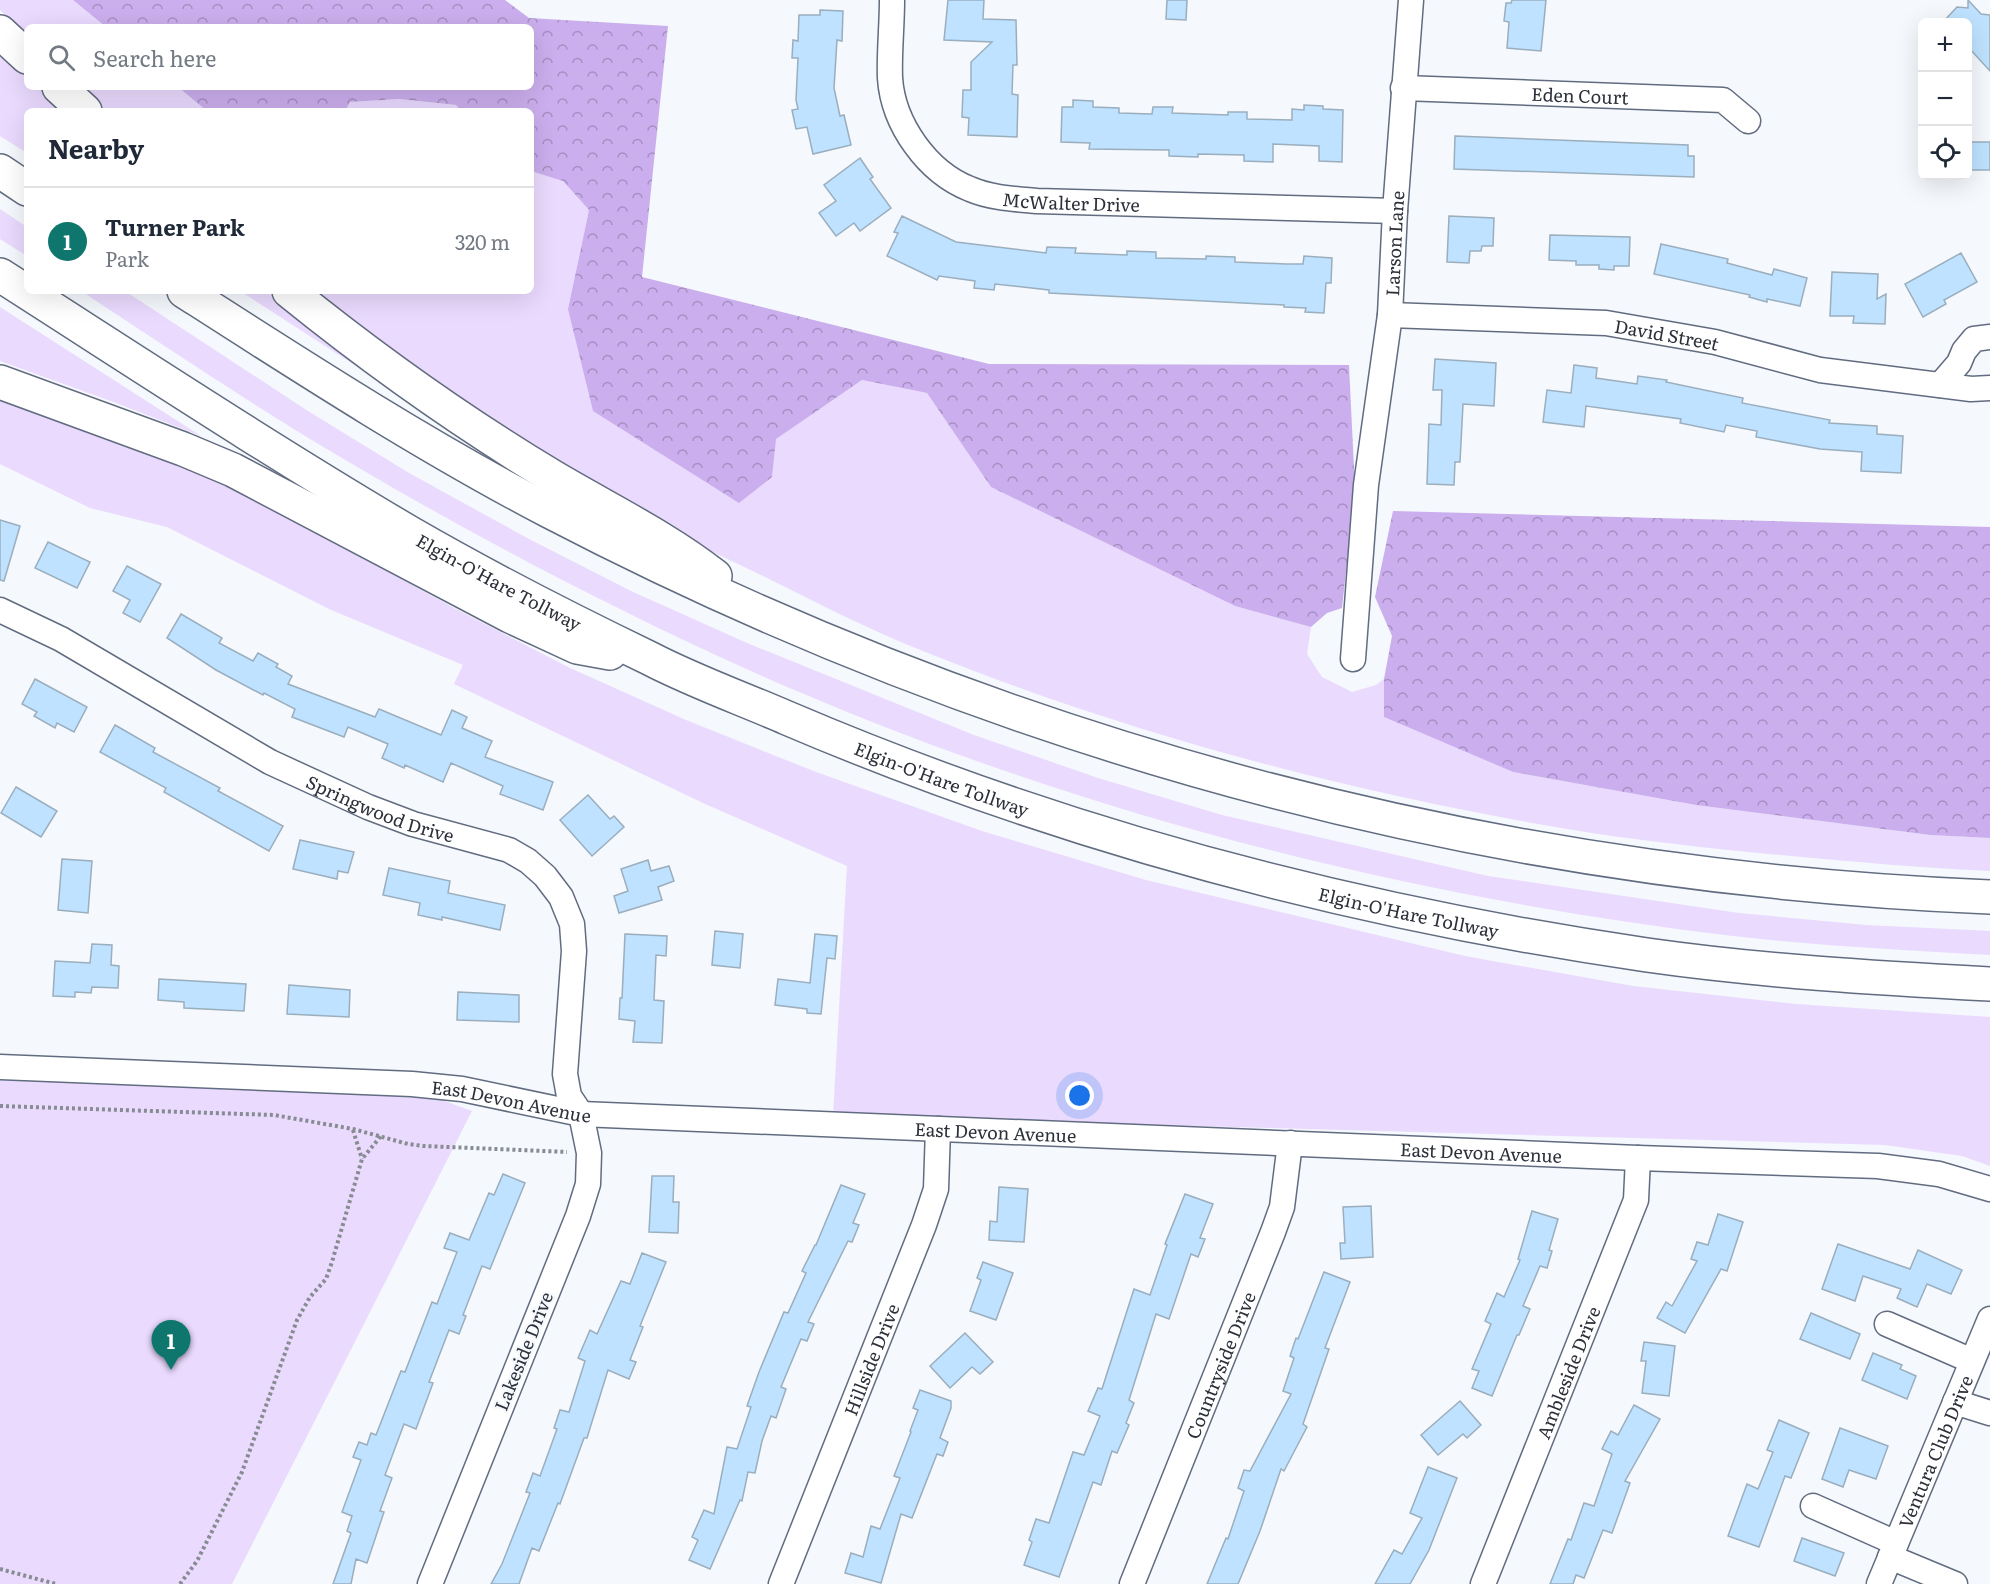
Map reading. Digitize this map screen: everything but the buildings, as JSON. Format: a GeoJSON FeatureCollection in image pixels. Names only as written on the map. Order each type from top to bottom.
{"type":"FeatureCollection","features":[{"type":"Feature","properties":{"kind":"highway"},"geometry":{"type":"LineString","coordinates":[[0,32],[24,54]]}},
{"type":"Feature","properties":{"kind":"highway"},"geometry":{"type":"LineString","coordinates":[[62,90],[82,108]]}},
{"type":"Feature","properties":{"kind":"highway"},"geometry":{"type":"LineString","coordinates":[[0,171],[24,187]]}},
{"type":"Feature","properties":{"kind":"highway","name":"Elgin-O'Hare Tollway"},"geometry":{"type":"LineString","coordinates":[[0,275],[24,290]]}},
{"type":"Feature","properties":{"kind":"highway","name":"Elgin-O'Hare Tollway"},"geometry":{"type":"LineString","coordinates":[[29,294],[245,433],[413,534],[528,597],[654,661],[842,741],[940,779],[1045,815],[1163,851],[1347,899],[1523,935],[1650,955],[1812,973],[1990,984]]}},
{"type":"Feature","properties":{"kind":"highway"},"geometry":{"type":"LineString","coordinates":[[189,294],[378,415],[548,510],[766,616],[889,667],[1007,711],[1112,746],[1234,782],[1348,811],[1464,836],[1582,857],[1705,875],[1802,886],[1990,897]]}},
{"type":"Feature","properties":{"kind":"highway"},"geometry":{"type":"LineString","coordinates":[[293,294],[404,380],[535,466],[691,557],[766,616]]}},
{"type":"Feature","properties":{"kind":"highway"},"geometry":{"type":"LineString","coordinates":[[0,381],[233,470],[510,616],[577,647],[654,661]]}},
{"type":"Feature","properties":{"kind":"street","name":"McWalter Drive"},"geometry":{"type":"LineString","coordinates":[[892,0],[890,79],[898,112],[907,131],[923,154],[951,179],[969,189],[990,196],[1037,201],[1395,211]]}},
{"type":"Feature","properties":{"kind":"street","name":"Larson Lane"},"geometry":{"type":"LineString","coordinates":[[1353,659],[1366,485],[1390,315],[1403,88],[1411,0]]}},
{"type":"Feature","properties":{"kind":"street","name":"Eden Court"},"geometry":{"type":"LineString","coordinates":[[1403,88],[1723,100],[1748,121]]}},
{"type":"Feature","properties":{"kind":"street","name":"David Street"},"geometry":{"type":"LineString","coordinates":[[1390,315],[1606,323],[1715,342],[1820,370],[1971,389],[1990,388]]}},
{"type":"Feature","properties":{"kind":"street"},"geometry":{"type":"LineString","coordinates":[[1940,385],[1959,363],[1964,351],[1974,339],[1990,337]]}},
{"type":"Feature","properties":{"kind":"street","name":"Springwood Drive"},"geometry":{"type":"LineString","coordinates":[[0,610],[62,639],[270,762],[386,814],[413,824],[509,850],[528,861],[545,876],[561,897],[572,924],[574,951],[565,1074],[569,1096],[582,1114]]}},
{"type":"Feature","properties":{"kind":"street","name":"East Devon Avenue"},"geometry":{"type":"LineString","coordinates":[[0,1067],[412,1083],[462,1089],[582,1114],[1878,1166],[1938,1174],[1990,1189]]}},
{"type":"Feature","properties":{"kind":"street","name":"Lakeside Drive"},"geometry":{"type":"LineString","coordinates":[[430,1584],[578,1216],[588,1184],[589,1153],[582,1114]]}},
{"type":"Feature","properties":{"kind":"street","name":"Hillside Drive"},"geometry":{"type":"LineString","coordinates":[[781,1584],[924,1226],[936,1189],[938,1129]]}},
{"type":"Feature","properties":{"kind":"street","name":"Countryside Drive"},"geometry":{"type":"LineString","coordinates":[[1132,1584],[1273,1233],[1282,1207],[1290,1143]]}},
{"type":"Feature","properties":{"kind":"street","name":"Ambleside Drive"},"geometry":{"type":"LineString","coordinates":[[1483,1584],[1636,1200],[1638,1158]]}},
{"type":"Feature","properties":{"kind":"street","name":"Ventura Club Drive"},"geometry":{"type":"LineString","coordinates":[[1879,1584],[1990,1319]]}},
{"type":"Feature","properties":{"kind":"street"},"geometry":{"type":"LineString","coordinates":[[1887,1324],[1972,1361]]}},
{"type":"Feature","properties":{"kind":"street"},"geometry":{"type":"LineString","coordinates":[[1955,1402],[1990,1413]]}},
{"type":"Feature","properties":{"kind":"street"},"geometry":{"type":"LineString","coordinates":[[1813,1506],[1955,1584]]}},
{"type":"Feature","properties":{"kind":"path"},"geometry":{"type":"LineString","coordinates":[[0,1106],[274,1115],[353,1129],[423,1146],[589,1153]]}},
{"type":"Feature","properties":{"kind":"path"},"geometry":{"type":"LineString","coordinates":[[353,1129],[362,1159]]}},
{"type":"Feature","properties":{"kind":"path"},"geometry":{"type":"LineString","coordinates":[[180,1584],[197,1561],[242,1472],[297,1320],[310,1297],[326,1279],[362,1159],[381,1136]]}},
{"type":"Feature","properties":{"kind":"path"},"geometry":{"type":"LineString","coordinates":[[0,1569],[56,1584]]}},
{"type":"Feature","properties":{"kind":"shaded area"},"geometry":{"type":"Polygon","coordinates":[[[0,0],[73,0],[102,24],[24,24],[24,33],[0,10],[0,0]]]}},
{"type":"Feature","properties":{"kind":"shaded area"},"geometry":{"type":"Polygon","coordinates":[[[0,53],[24,73],[24,90],[42,90],[61,108],[24,108],[24,151],[0,136],[0,53]]]}},
{"type":"Feature","properties":{"kind":"shaded area"},"geometry":{"type":"Polygon","coordinates":[[[84,90],[182,90],[203,108],[104,108],[84,90]]]}},
{"type":"Feature","properties":{"kind":"shaded area"},"geometry":{"type":"Polygon","coordinates":[[[399,99],[456,105],[458,108],[347,108],[350,102],[399,99]]]}},
{"type":"Feature","properties":{"kind":"shaded area"},"geometry":{"type":"Polygon","coordinates":[[[534,170],[563,181],[589,210],[568,309],[772,477],[775,439],[862,380],[927,393],[991,487],[1235,606],[1311,627],[1307,654],[1322,677],[1352,692],[1376,685],[1384,679],[1384,717],[1513,772],[1696,805],[1930,835],[1990,838],[1990,871],[1915,867],[1667,843],[1507,818],[1339,783],[1172,738],[1090,712],[928,653],[845,616],[699,545],[543,453],[403,358],[315,294],[534,294],[534,170]]]}},
{"type":"Feature","properties":{"kind":"shaded area"},"geometry":{"type":"Polygon","coordinates":[[[0,209],[24,225],[24,254],[0,239],[0,209]]]}},
{"type":"Feature","properties":{"kind":"shaded area"},"geometry":{"type":"Polygon","coordinates":[[[86,294],[130,294],[308,411],[409,473],[529,539],[631,591],[747,643],[974,735],[1098,778],[1222,815],[1488,876],[1739,913],[1866,925],[1990,931],[1990,955],[1829,945],[1733,936],[1589,916],[1446,890],[1304,859],[1163,821],[1024,777],[888,728],[753,672],[622,610],[457,524],[337,455],[243,397],[86,294]]]}},
{"type":"Feature","properties":{"kind":"shaded area"},"geometry":{"type":"Polygon","coordinates":[[[245,294],[269,294],[404,397],[245,294]]]}},
{"type":"Feature","properties":{"kind":"shaded area"},"geometry":{"type":"Polygon","coordinates":[[[0,307],[201,436],[0,361],[0,307]]]}},
{"type":"Feature","properties":{"kind":"shaded area"},"geometry":{"type":"Polygon","coordinates":[[[0,400],[137,444],[228,484],[454,608],[570,668],[686,720],[816,772],[982,831],[1146,880],[1465,956],[1633,986],[1796,1004],[1990,1017],[1990,1166],[1962,1156],[1885,1145],[833,1116],[847,866],[703,803],[454,684],[463,665],[329,609],[167,527],[90,508],[0,464],[0,400]]]}},
{"type":"Feature","properties":{"kind":"shaded area"},"geometry":{"type":"Polygon","coordinates":[[[0,1080],[354,1091],[439,1099],[472,1111],[232,1584],[0,1584],[0,1080]]]}},
{"type":"Feature","properties":{"kind":"green space"},"geometry":{"type":"Polygon","coordinates":[[[73,0],[505,0],[529,18],[668,26],[642,277],[989,364],[1349,365],[1355,489],[1342,608],[1327,613],[1311,627],[1235,606],[991,487],[927,393],[862,380],[776,439],[772,477],[739,503],[593,411],[568,309],[589,210],[563,181],[534,172],[534,108],[458,108],[456,105],[399,99],[350,102],[347,108],[203,108],[182,90],[534,90],[534,24],[102,24],[73,0]]]}},
{"type":"Feature","properties":{"kind":"green space"},"geometry":{"type":"Polygon","coordinates":[[[1393,511],[1990,527],[1990,838],[1930,835],[1696,805],[1513,772],[1384,717],[1384,679],[1392,636],[1375,597],[1393,511]]]}},
{"type":"Feature","properties":{"kind":"place","name":"Turner Park"},"geometry":{"type":"Point","coordinates":[171,1370]}}]}
